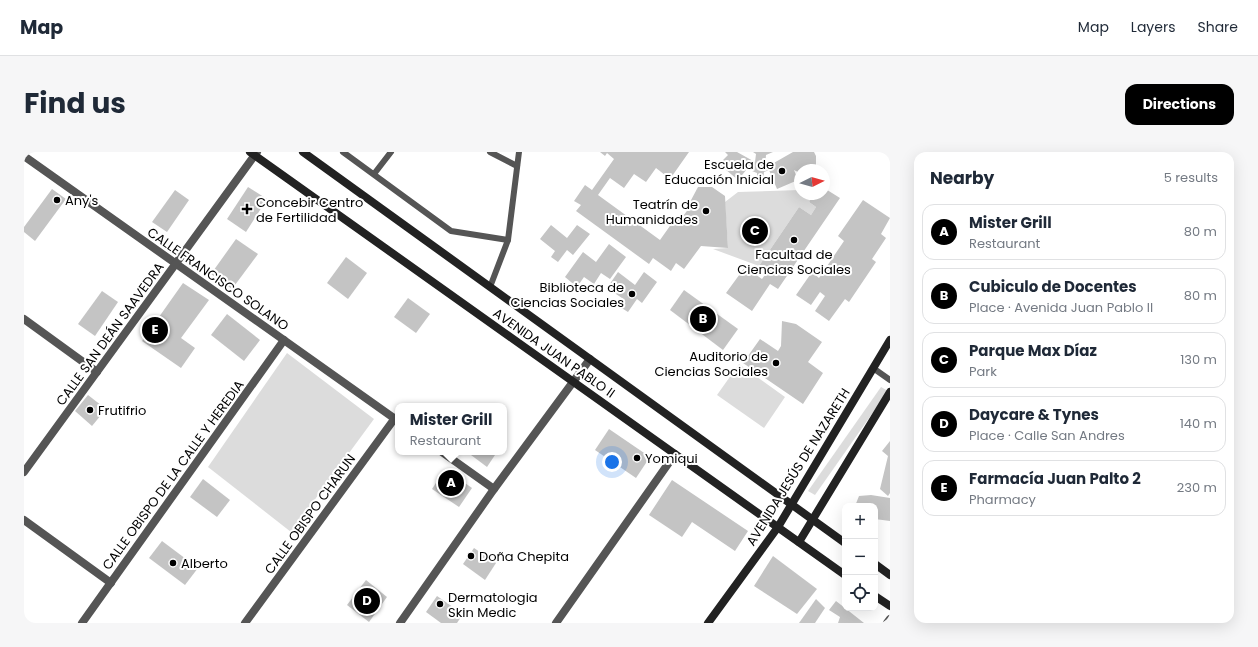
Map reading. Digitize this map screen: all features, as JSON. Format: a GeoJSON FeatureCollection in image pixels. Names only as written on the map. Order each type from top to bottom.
{"type":"FeatureCollection","features":[{"type":"Feature","properties":{"kind":"main road","name":"AVENIDA JUAN PABLO II"},"geometry":{"type":"LineString","coordinates":[[303,152],[842,541]]}},
{"type":"Feature","properties":{"kind":"main road","name":"AVENIDA JUAN PABLO II"},"geometry":{"type":"LineString","coordinates":[[254,153],[842,573]]}},
{"type":"Feature","properties":{"kind":"main road","name":"AVENIDA JESÚS DE NAZARETH"},"geometry":{"type":"LineString","coordinates":[[708,623],[778,527],[890,340]]}},
{"type":"Feature","properties":{"kind":"main road"},"geometry":{"type":"LineString","coordinates":[[799,542],[890,392]]}},
{"type":"Feature","properties":{"kind":"main road"},"geometry":{"type":"LineString","coordinates":[[878,566],[890,575]]}},
{"type":"Feature","properties":{"kind":"main road"},"geometry":{"type":"LineString","coordinates":[[878,598],[890,606]]}},
{"type":"Feature","properties":{"kind":"street","name":"CALLE SAN DEÁN SAAVEDRA"},"geometry":{"type":"LineString","coordinates":[[24,472],[254,153]]}},
{"type":"Feature","properties":{"kind":"street","name":"CALLE FRANCISCO SOLANO"},"geometry":{"type":"LineString","coordinates":[[24,156],[395,419]]}},
{"type":"Feature","properties":{"kind":"street"},"geometry":{"type":"LineString","coordinates":[[24,319],[97,372]]}},
{"type":"Feature","properties":{"kind":"street","name":"CALLE OBISPO DE LA CALLE Y HEREDIA"},"geometry":{"type":"LineString","coordinates":[[82,623],[284,340]]}},
{"type":"Feature","properties":{"kind":"street"},"geometry":{"type":"LineString","coordinates":[[400,623],[494,489],[590,359]]}},
{"type":"Feature","properties":{"kind":"street","name":"CALLE OBISPO CHARUN"},"geometry":{"type":"LineString","coordinates":[[245,623],[395,421]]}},
{"type":"Feature","properties":{"kind":"street"},"geometry":{"type":"LineString","coordinates":[[556,623],[675,454]]}},
{"type":"Feature","properties":{"kind":"street"},"geometry":{"type":"LineString","coordinates":[[446,455],[494,489]]}},
{"type":"Feature","properties":{"kind":"street"},"geometry":{"type":"LineString","coordinates":[[24,520],[111,583]]}},
{"type":"Feature","properties":{"kind":"street"},"geometry":{"type":"LineString","coordinates":[[887,623],[890,619]]}},
{"type":"Feature","properties":{"kind":"lane"},"geometry":{"type":"LineString","coordinates":[[343,152],[451,231],[508,240]]}},
{"type":"Feature","properties":{"kind":"lane"},"geometry":{"type":"LineString","coordinates":[[374,174],[391,152]]}},
{"type":"Feature","properties":{"kind":"lane"},"geometry":{"type":"LineString","coordinates":[[490,152],[517,166]]}},
{"type":"Feature","properties":{"kind":"lane"},"geometry":{"type":"LineString","coordinates":[[490,287],[508,240],[519,152]]}},
{"type":"Feature","properties":{"kind":"lane"},"geometry":{"type":"LineString","coordinates":[[873,368],[890,380]]}},
{"type":"Feature","properties":{"kind":"shaded area"},"geometry":{"type":"Polygon","coordinates":[[[794,190],[794,200],[810,200],[809,202],[816,207],[811,215],[799,207],[759,266],[713,249],[728,248],[725,202],[738,192],[794,190]]]}},
{"type":"Feature","properties":{"kind":"shaded area"},"geometry":{"type":"Polygon","coordinates":[[[287,353],[374,419],[291,532],[208,467],[287,353]]]}},
{"type":"Feature","properties":{"kind":"shaded area"},"geometry":{"type":"Polygon","coordinates":[[[739,364],[785,397],[764,428],[717,395],[739,364]]]}},
{"type":"Feature","properties":{"kind":"shaded area"},"geometry":{"type":"Polygon","coordinates":[[[881,387],[888,391],[815,495],[808,491],[881,387]]]}},
{"type":"Feature","properties":{"kind":"building"},"geometry":{"type":"Polygon","coordinates":[[[600,152],[689,152],[670,179],[656,168],[646,182],[634,174],[624,188],[610,178],[598,195],[660,240],[677,216],[681,219],[692,204],[690,202],[698,187],[712,187],[725,196],[728,248],[701,246],[684,269],[676,263],[671,271],[653,258],[649,264],[576,211],[581,205],[574,201],[585,185],[592,190],[614,159],[607,153],[605,156],[600,152]]]}},
{"type":"Feature","properties":{"kind":"building","name":"Escuela de Educación Inicial"},"geometry":{"type":"Polygon","coordinates":[[[725,152],[737,152],[755,162],[756,154],[753,152],[773,152],[766,155],[765,168],[793,152],[814,152],[816,156],[816,164],[794,164],[794,182],[777,189],[769,170],[764,172],[763,183],[761,184],[757,183],[757,173],[747,169],[738,180],[719,164],[728,155],[725,152]]]}},
{"type":"Feature","properties":{"kind":"building","name":"Concebir Centro de Fertilidad"},"geometry":{"type":"Polygon","coordinates":[[[248,187],[267,199],[246,232],[227,219],[248,187]]]}},
{"type":"Feature","properties":{"kind":"building"},"geometry":{"type":"Polygon","coordinates":[[[52,189],[66,199],[35,241],[24,232],[24,227],[52,189]]]}},
{"type":"Feature","properties":{"kind":"building"},"geometry":{"type":"Polygon","coordinates":[[[175,190],[189,200],[167,232],[152,222],[175,190]]]}},
{"type":"Feature","properties":{"kind":"building","name":"Facultad de Ciencias Sociales"},"geometry":{"type":"Polygon","coordinates":[[[830,192],[840,198],[778,289],[770,284],[752,311],[726,293],[745,267],[762,279],[767,272],[759,266],[799,207],[811,215],[816,207],[809,202],[810,200],[830,200],[830,192]]]}},
{"type":"Feature","properties":{"kind":"building"},"geometry":{"type":"Polygon","coordinates":[[[863,200],[890,218],[881,234],[886,238],[872,259],[876,262],[849,302],[845,299],[829,321],[815,311],[825,296],[820,292],[811,305],[796,295],[812,272],[819,278],[844,241],[838,236],[863,200]]]}},
{"type":"Feature","properties":{"kind":"building"},"geometry":{"type":"Polygon","coordinates":[[[551,225],[567,238],[577,225],[590,234],[573,255],[567,250],[558,262],[551,257],[555,251],[540,239],[551,225]]]}},
{"type":"Feature","properties":{"kind":"building"},"geometry":{"type":"Polygon","coordinates":[[[236,239],[258,254],[232,289],[211,274],[236,239]]]}},
{"type":"Feature","properties":{"kind":"building"},"geometry":{"type":"Polygon","coordinates":[[[609,244],[626,257],[610,279],[601,273],[594,284],[584,277],[577,287],[565,277],[583,252],[596,262],[609,244]]]}},
{"type":"Feature","properties":{"kind":"building"},"geometry":{"type":"Polygon","coordinates":[[[346,257],[367,273],[348,299],[327,283],[346,257]]]}},
{"type":"Feature","properties":{"kind":"building","name":"Biblioteca de Ciencias Sociales"},"geometry":{"type":"Polygon","coordinates":[[[618,272],[635,285],[644,272],[657,282],[642,303],[637,299],[628,312],[620,307],[625,300],[607,288],[618,272]]]}},
{"type":"Feature","properties":{"kind":"building"},"geometry":{"type":"Polygon","coordinates":[[[183,283],[209,300],[181,338],[195,348],[181,368],[142,341],[183,283]]]}},
{"type":"Feature","properties":{"kind":"building"},"geometry":{"type":"Polygon","coordinates":[[[684,290],[738,329],[723,350],[670,310],[684,290]]]}},
{"type":"Feature","properties":{"kind":"building"},"geometry":{"type":"Polygon","coordinates":[[[102,291],[118,302],[95,336],[78,324],[102,291]]]}},
{"type":"Feature","properties":{"kind":"building"},"geometry":{"type":"Polygon","coordinates":[[[408,298],[430,314],[416,333],[394,317],[408,298]]]}},
{"type":"Feature","properties":{"kind":"building"},"geometry":{"type":"Polygon","coordinates":[[[227,314],[260,340],[244,361],[211,335],[227,314]]]}},
{"type":"Feature","properties":{"kind":"building","name":"Auditorio de Ciencias Sociales"},"geometry":{"type":"Polygon","coordinates":[[[782,321],[796,324],[822,342],[808,362],[823,373],[803,404],[743,363],[760,339],[778,351],[781,346],[782,321]]]}},
{"type":"Feature","properties":{"kind":"building","name":"Frutifrio"},"geometry":{"type":"Polygon","coordinates":[[[88,395],[106,409],[92,426],[75,411],[88,395]]]}},
{"type":"Feature","properties":{"kind":"building"},"geometry":{"type":"Polygon","coordinates":[[[609,429],[650,457],[636,478],[595,450],[609,429]]]}},
{"type":"Feature","properties":{"kind":"building"},"geometry":{"type":"Polygon","coordinates":[[[890,441],[890,493],[888,496],[880,489],[888,456],[882,451],[890,441]]]}},
{"type":"Feature","properties":{"kind":"building"},"geometry":{"type":"Polygon","coordinates":[[[471,455],[495,455],[487,467],[471,455]]]}},
{"type":"Feature","properties":{"kind":"building"},"geometry":{"type":"Polygon","coordinates":[[[445,469],[472,488],[459,507],[432,489],[445,469]]]}},
{"type":"Feature","properties":{"kind":"building"},"geometry":{"type":"Polygon","coordinates":[[[203,479],[230,500],[217,517],[190,497],[203,479]]]}},
{"type":"Feature","properties":{"kind":"building"},"geometry":{"type":"Polygon","coordinates":[[[672,480],[748,531],[735,551],[692,522],[682,537],[649,515],[672,480]]]}},
{"type":"Feature","properties":{"kind":"building"},"geometry":{"type":"Polygon","coordinates":[[[871,495],[890,498],[890,521],[878,519],[878,503],[856,503],[859,496],[871,495]]]}},
{"type":"Feature","properties":{"kind":"building","name":"Alberto"},"geometry":{"type":"Polygon","coordinates":[[[162,541],[198,568],[185,585],[149,558],[162,541]]]}},
{"type":"Feature","properties":{"kind":"building"},"geometry":{"type":"Polygon","coordinates":[[[474,548],[496,563],[485,580],[463,564],[474,548]]]}},
{"type":"Feature","properties":{"kind":"building"},"geometry":{"type":"Polygon","coordinates":[[[773,556],[817,589],[797,614],[754,586],[773,556]]]}},
{"type":"Feature","properties":{"kind":"building"},"geometry":{"type":"Polygon","coordinates":[[[366,580],[387,597],[369,622],[347,605],[366,580]]]}},
{"type":"Feature","properties":{"kind":"building","name":"Dermatologia Skin Medic"},"geometry":{"type":"Polygon","coordinates":[[[437,596],[463,614],[457,623],[441,623],[426,612],[437,596]]]}},
{"type":"Feature","properties":{"kind":"building"},"geometry":{"type":"Polygon","coordinates":[[[816,599],[825,608],[815,623],[799,623],[816,599]]]}},
{"type":"Feature","properties":{"kind":"building"},"geometry":{"type":"Polygon","coordinates":[[[836,601],[842,606],[842,611],[849,611],[864,623],[838,623],[840,617],[829,610],[836,601]]]}},
{"type":"Feature","properties":{"kind":"place","name":"Escuela de Educación Inicial"},"geometry":{"type":"Point","coordinates":[782,171]}},
{"type":"Feature","properties":{"kind":"place","name":"Any's"},"geometry":{"type":"Point","coordinates":[57,200]}},
{"type":"Feature","properties":{"kind":"place","name":"Concebir Centro de Fertilidad"},"geometry":{"type":"Point","coordinates":[247,209]}},
{"type":"Feature","properties":{"kind":"place","name":"Teatrín de Humanidades"},"geometry":{"type":"Point","coordinates":[706,211]}},
{"type":"Feature","properties":{"kind":"place","name":"Parque Max Díaz"},"geometry":{"type":"Point","coordinates":[755,231]}},
{"type":"Feature","properties":{"kind":"place","name":"Facultad de Ciencias Sociales"},"geometry":{"type":"Point","coordinates":[794,240]}},
{"type":"Feature","properties":{"kind":"place","name":"Biblioteca de Ciencias Sociales"},"geometry":{"type":"Point","coordinates":[632,294]}},
{"type":"Feature","properties":{"kind":"place","name":"Cubiculo de Docentes"},"geometry":{"type":"Point","coordinates":[703,319]}},
{"type":"Feature","properties":{"kind":"place","name":"Farmacía Juan Palto 2"},"geometry":{"type":"Point","coordinates":[155,330]}},
{"type":"Feature","properties":{"kind":"place","name":"Auditorio de Ciencias Sociales"},"geometry":{"type":"Point","coordinates":[776,363]}},
{"type":"Feature","properties":{"kind":"place","name":"Frutifrio"},"geometry":{"type":"Point","coordinates":[90,410]}},
{"type":"Feature","properties":{"kind":"place","name":"Yomiqui"},"geometry":{"type":"Point","coordinates":[637,458]}},
{"type":"Feature","properties":{"kind":"place","name":"Mister Grill"},"geometry":{"type":"Point","coordinates":[451,483]}},
{"type":"Feature","properties":{"kind":"place","name":"Doña Chepita"},"geometry":{"type":"Point","coordinates":[471,556]}},
{"type":"Feature","properties":{"kind":"place","name":"Alberto"},"geometry":{"type":"Point","coordinates":[173,563]}},
{"type":"Feature","properties":{"kind":"place","name":"Daycare & Tynes"},"geometry":{"type":"Point","coordinates":[367,601]}},
{"type":"Feature","properties":{"kind":"place","name":"Dermatologia Skin Medic"},"geometry":{"type":"Point","coordinates":[440,604]}}]}
